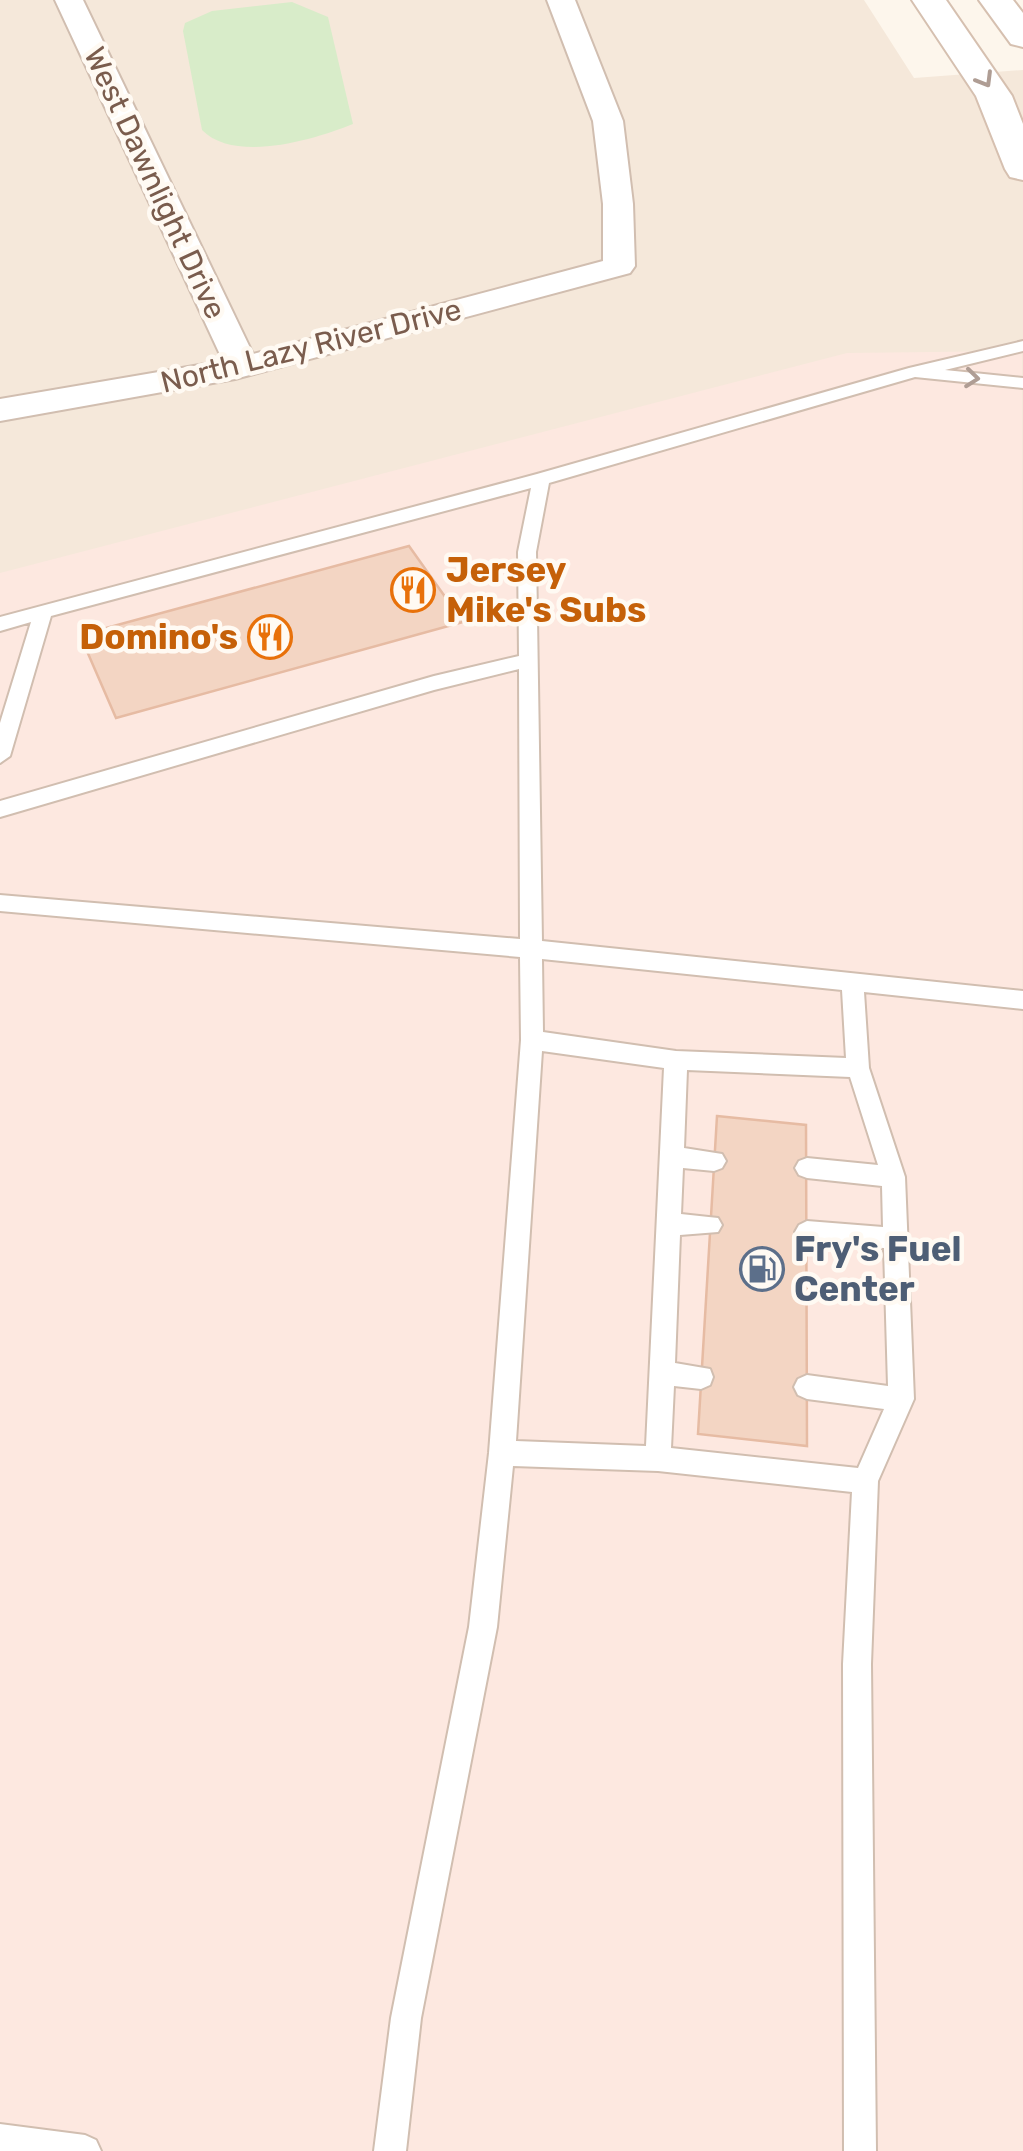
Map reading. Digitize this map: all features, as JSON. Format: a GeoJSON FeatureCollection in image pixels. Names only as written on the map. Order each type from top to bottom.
{"type":"FeatureCollection","features":[{"type":"Feature","properties":{"kind":"main road"},"geometry":{"type":"LineString","coordinates":[[930,0],[994,96],[1023,169]]}},
{"type":"Feature","properties":{"kind":"main road"},"geometry":{"type":"LineString","coordinates":[[996,0],[1023,38]]}},
{"type":"Feature","properties":{"kind":"street","name":"North Lazy River Drive"},"geometry":{"type":"LineString","coordinates":[[0,410],[131,391],[242,366],[619,266],[618,204],[608,121],[561,0]]}},
{"type":"Feature","properties":{"kind":"street","name":"West Dawnlight Drive"},"geometry":{"type":"LineString","coordinates":[[78,2],[242,366]]}},
{"type":"Feature","properties":{"kind":"lane"},"geometry":{"type":"LineString","coordinates":[[0,624],[541,479],[915,372],[1023,346]]}},
{"type":"Feature","properties":{"kind":"lane"},"geometry":{"type":"LineString","coordinates":[[915,372],[1023,383]]}},
{"type":"Feature","properties":{"kind":"lane"},"geometry":{"type":"LineString","coordinates":[[390,2151],[406,2018],[483,1627],[502,1452],[532,1040],[527,552],[541,479]]}},
{"type":"Feature","properties":{"kind":"lane"},"geometry":{"type":"LineString","coordinates":[[0,756],[43,612]]}},
{"type":"Feature","properties":{"kind":"lane"},"geometry":{"type":"LineString","coordinates":[[0,809],[434,682],[530,660]]}},
{"type":"Feature","properties":{"kind":"lane"},"geometry":{"type":"LineString","coordinates":[[0,903],[532,949],[1023,1000]]}},
{"type":"Feature","properties":{"kind":"lane"},"geometry":{"type":"LineString","coordinates":[[852,982],[858,1068],[893,1176],[901,1399],[865,1480],[857,1664],[860,2151]]}},
{"type":"Feature","properties":{"kind":"lane"},"geometry":{"type":"LineString","coordinates":[[532,1040],[676,1060],[858,1068]]}},
{"type":"Feature","properties":{"kind":"lane"},"geometry":{"type":"LineString","coordinates":[[658,1460],[676,1060]]}},
{"type":"Feature","properties":{"kind":"lane"},"geometry":{"type":"LineString","coordinates":[[672,1158],[714,1161]]}},
{"type":"Feature","properties":{"kind":"lane"},"geometry":{"type":"LineString","coordinates":[[806,1168],[893,1176]]}},
{"type":"Feature","properties":{"kind":"lane"},"geometry":{"type":"LineString","coordinates":[[670,1224],[710,1225]]}},
{"type":"Feature","properties":{"kind":"lane"},"geometry":{"type":"LineString","coordinates":[[807,1232],[896,1238]]}},
{"type":"Feature","properties":{"kind":"lane"},"geometry":{"type":"LineString","coordinates":[[663,1373],[702,1377]]}},
{"type":"Feature","properties":{"kind":"lane"},"geometry":{"type":"LineString","coordinates":[[807,1387],[901,1399]]}},
{"type":"Feature","properties":{"kind":"lane"},"geometry":{"type":"LineString","coordinates":[[502,1452],[658,1460],[865,1480]]}},
{"type":"Feature","properties":{"kind":"lane"},"geometry":{"type":"LineString","coordinates":[[0,2140],[85,2151]]}},
{"type":"Feature","properties":{"kind":"shaded area"},"geometry":{"type":"Polygon","coordinates":[[[0,0],[864,0],[914,78],[1023,70],[1023,2151],[0,2151],[0,0]]]}},
{"type":"Feature","properties":{"kind":"shaded area"},"geometry":{"type":"Polygon","coordinates":[[[1022,351],[1023,2151],[0,2151],[0,573],[847,353],[1022,351]]]}},
{"type":"Feature","properties":{"kind":"green space"},"geometry":{"type":"Polygon","coordinates":[[[292,2],[328,17],[353,124],[276,145],[234,146],[216,140],[202,130],[183,31],[185,23],[212,11],[292,2]]]}},
{"type":"Feature","properties":{"kind":"building"},"geometry":{"type":"Polygon","coordinates":[[[409,546],[463,622],[116,718],[80,635],[409,546]]]}},
{"type":"Feature","properties":{"kind":"building"},"geometry":{"type":"Polygon","coordinates":[[[717,1116],[806,1125],[807,1446],[698,1434],[717,1116]]]}},
{"type":"Feature","properties":{"kind":"place","name":"Jersey Mike's Subs"},"geometry":{"type":"Point","coordinates":[413,590]}},
{"type":"Feature","properties":{"kind":"place","name":"Domino's"},"geometry":{"type":"Point","coordinates":[270,637]}},
{"type":"Feature","properties":{"kind":"place","name":"Fry's Fuel Center"},"geometry":{"type":"Point","coordinates":[762,1269]}}]}
